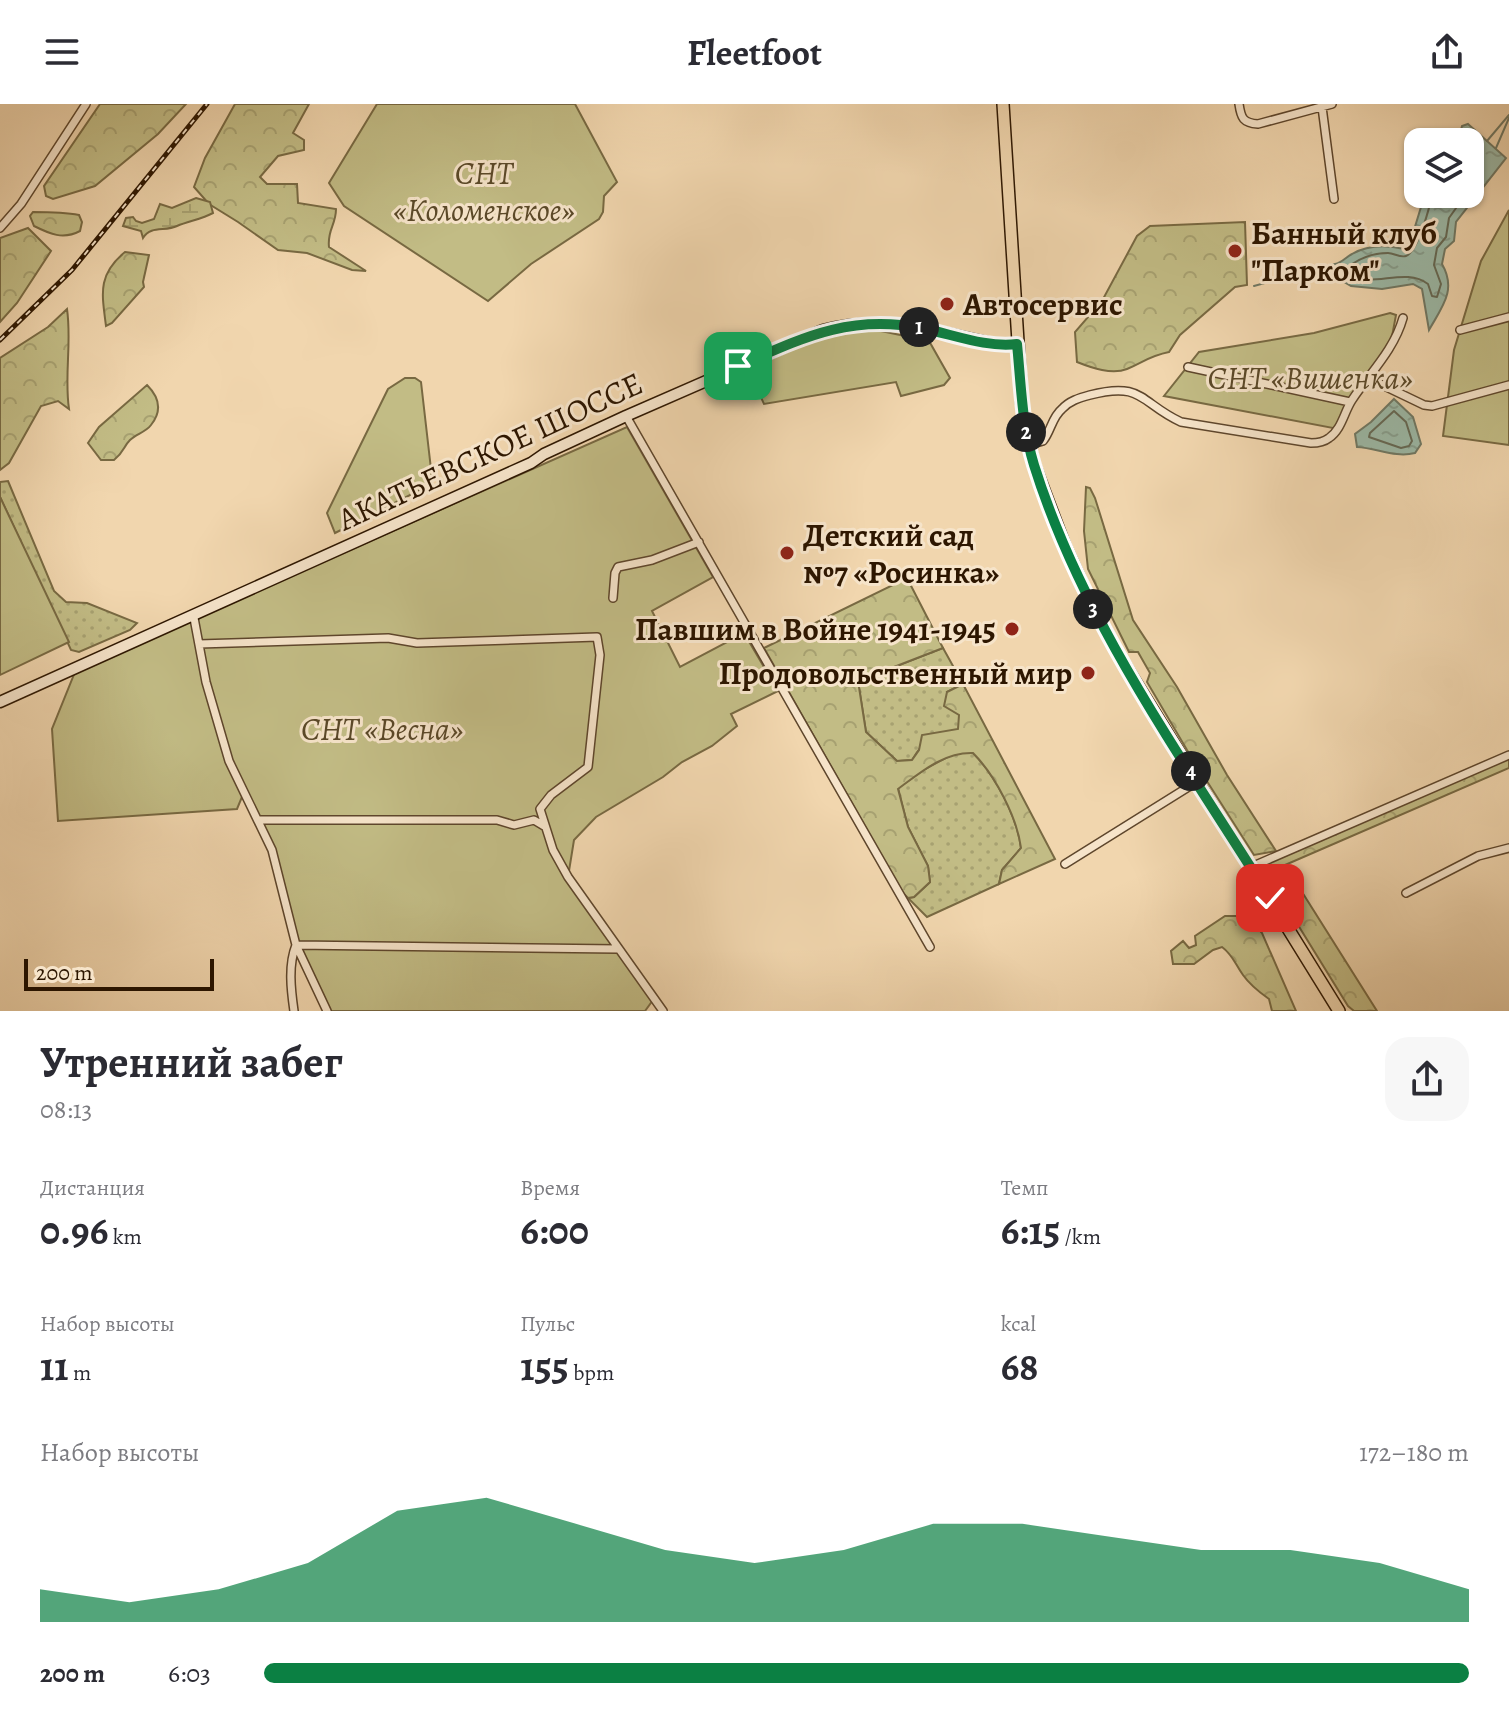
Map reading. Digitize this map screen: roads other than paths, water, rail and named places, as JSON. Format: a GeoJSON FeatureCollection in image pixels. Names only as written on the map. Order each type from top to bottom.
{"type":"FeatureCollection","features":[{"type":"Feature","properties":{"kind":"main road"},"geometry":{"type":"LineString","coordinates":[[1003,104],[1022,405],[1029,445],[1052,514],[1102,625],[1339,1011]]}},
{"type":"Feature","properties":{"kind":"main road","name":"АКАТЬЕВСКОЕ ШОССЕ"},"geometry":{"type":"LineString","coordinates":[[0,702],[798,339],[837,326],[887,323],[999,345],[1017,344]]}},
{"type":"Feature","properties":{"kind":"street"},"geometry":{"type":"LineString","coordinates":[[0,228],[21,204],[86,104]]}},
{"type":"Feature","properties":{"kind":"street"},"geometry":{"type":"LineString","coordinates":[[1239,104],[1241,118],[1246,123],[1258,124],[1332,104]]}},
{"type":"Feature","properties":{"kind":"street"},"geometry":{"type":"LineString","coordinates":[[1322,107],[1334,199]]}},
{"type":"Feature","properties":{"kind":"street"},"geometry":{"type":"LineString","coordinates":[[1460,330],[1509,317]]}},
{"type":"Feature","properties":{"kind":"street"},"geometry":{"type":"LineString","coordinates":[[1029,445],[1043,441],[1063,407],[1076,399],[1117,390],[1141,395],[1164,414],[1181,422],[1311,443],[1326,441],[1343,419],[1350,402],[1393,344],[1403,318]]}},
{"type":"Feature","properties":{"kind":"street"},"geometry":{"type":"LineString","coordinates":[[1188,367],[1350,402]]}},
{"type":"Feature","properties":{"kind":"street"},"geometry":{"type":"LineString","coordinates":[[1366,382],[1374,381],[1432,406],[1509,385]]}},
{"type":"Feature","properties":{"kind":"street"},"geometry":{"type":"LineString","coordinates":[[626,416],[930,947]]}},
{"type":"Feature","properties":{"kind":"street"},"geometry":{"type":"LineString","coordinates":[[613,598],[618,567],[652,560],[699,542]]}},
{"type":"Feature","properties":{"kind":"street"},"geometry":{"type":"LineString","coordinates":[[194,618],[206,682],[229,761],[272,850],[296,945],[327,1011]]}},
{"type":"Feature","properties":{"kind":"street"},"geometry":{"type":"LineString","coordinates":[[199,644],[388,638],[417,643],[597,637],[600,655],[588,767],[551,795],[540,809],[553,850],[568,877],[663,1011]]}},
{"type":"Feature","properties":{"kind":"street"},"geometry":{"type":"LineString","coordinates":[[1251,867],[1509,755]]}},
{"type":"Feature","properties":{"kind":"street"},"geometry":{"type":"LineString","coordinates":[[1065,864],[1198,781]]}},
{"type":"Feature","properties":{"kind":"street"},"geometry":{"type":"LineString","coordinates":[[258,820],[497,820],[514,825],[534,820],[544,826]]}},
{"type":"Feature","properties":{"kind":"street"},"geometry":{"type":"LineString","coordinates":[[1406,893],[1478,856],[1509,848]]}},
{"type":"Feature","properties":{"kind":"street"},"geometry":{"type":"LineString","coordinates":[[296,945],[618,949]]}},
{"type":"Feature","properties":{"kind":"street"},"geometry":{"type":"LineString","coordinates":[[294,1011],[291,989],[296,945]]}},
{"type":"Feature","properties":{"kind":"water"},"geometry":{"type":"Polygon","coordinates":[[[1484,138],[1506,158],[1484,186],[1484,138]]]}},
{"type":"Feature","properties":{"kind":"water"},"geometry":{"type":"Polygon","coordinates":[[[1421,208],[1467,208],[1456,222],[1454,241],[1445,249],[1442,264],[1448,290],[1429,330],[1422,289],[1413,284],[1382,289],[1351,286],[1339,279],[1322,277],[1310,268],[1337,263],[1371,247],[1404,249],[1410,243],[1421,208]]]}},
{"type":"Feature","properties":{"kind":"water"},"geometry":{"type":"Polygon","coordinates":[[[1394,399],[1413,417],[1421,444],[1415,453],[1400,454],[1357,447],[1355,434],[1394,399]]]}},
{"type":"Feature","properties":{"kind":"waterway"},"geometry":{"type":"LineString","coordinates":[[1487,141],[1509,115]]}},
{"type":"Feature","properties":{"kind":"waterway"},"geometry":{"type":"LineString","coordinates":[[1496,148],[1509,118]]}},
{"type":"Feature","properties":{"kind":"waterway"},"geometry":{"type":"LineString","coordinates":[[1254,286],[1283,278],[1293,279],[1312,268]]}},
{"type":"Feature","properties":{"kind":"railway"},"geometry":{"type":"LineString","coordinates":[[0,340],[72,270],[207,104]]}},
{"type":"Feature","properties":{"kind":"place","name":"Банный клуб \"Парком\""},"geometry":{"type":"Point","coordinates":[1235,251]}},
{"type":"Feature","properties":{"kind":"place","name":"Автосервис"},"geometry":{"type":"Point","coordinates":[947,304]}},
{"type":"Feature","properties":{"kind":"place","name":"Детский сад №7 «Росинка»"},"geometry":{"type":"Point","coordinates":[787,553]}},
{"type":"Feature","properties":{"kind":"place","name":"Павшим в Войне 1941-1945"},"geometry":{"type":"Point","coordinates":[1012,629]}},
{"type":"Feature","properties":{"kind":"place","name":"Продовольственный мир"},"geometry":{"type":"Point","coordinates":[1088,673]}},
{"type":"Feature","properties":{"kind":"park label","name":"СНТ «Коломенское»"},"geometry":{"type":"Point","coordinates":[484,192]}},
{"type":"Feature","properties":{"kind":"park label","name":"СНТ «Вишенка»"},"geometry":{"type":"Point","coordinates":[1310,378]}},
{"type":"Feature","properties":{"kind":"park label","name":"СНТ «Весна»"},"geometry":{"type":"Point","coordinates":[382,729]}}]}
